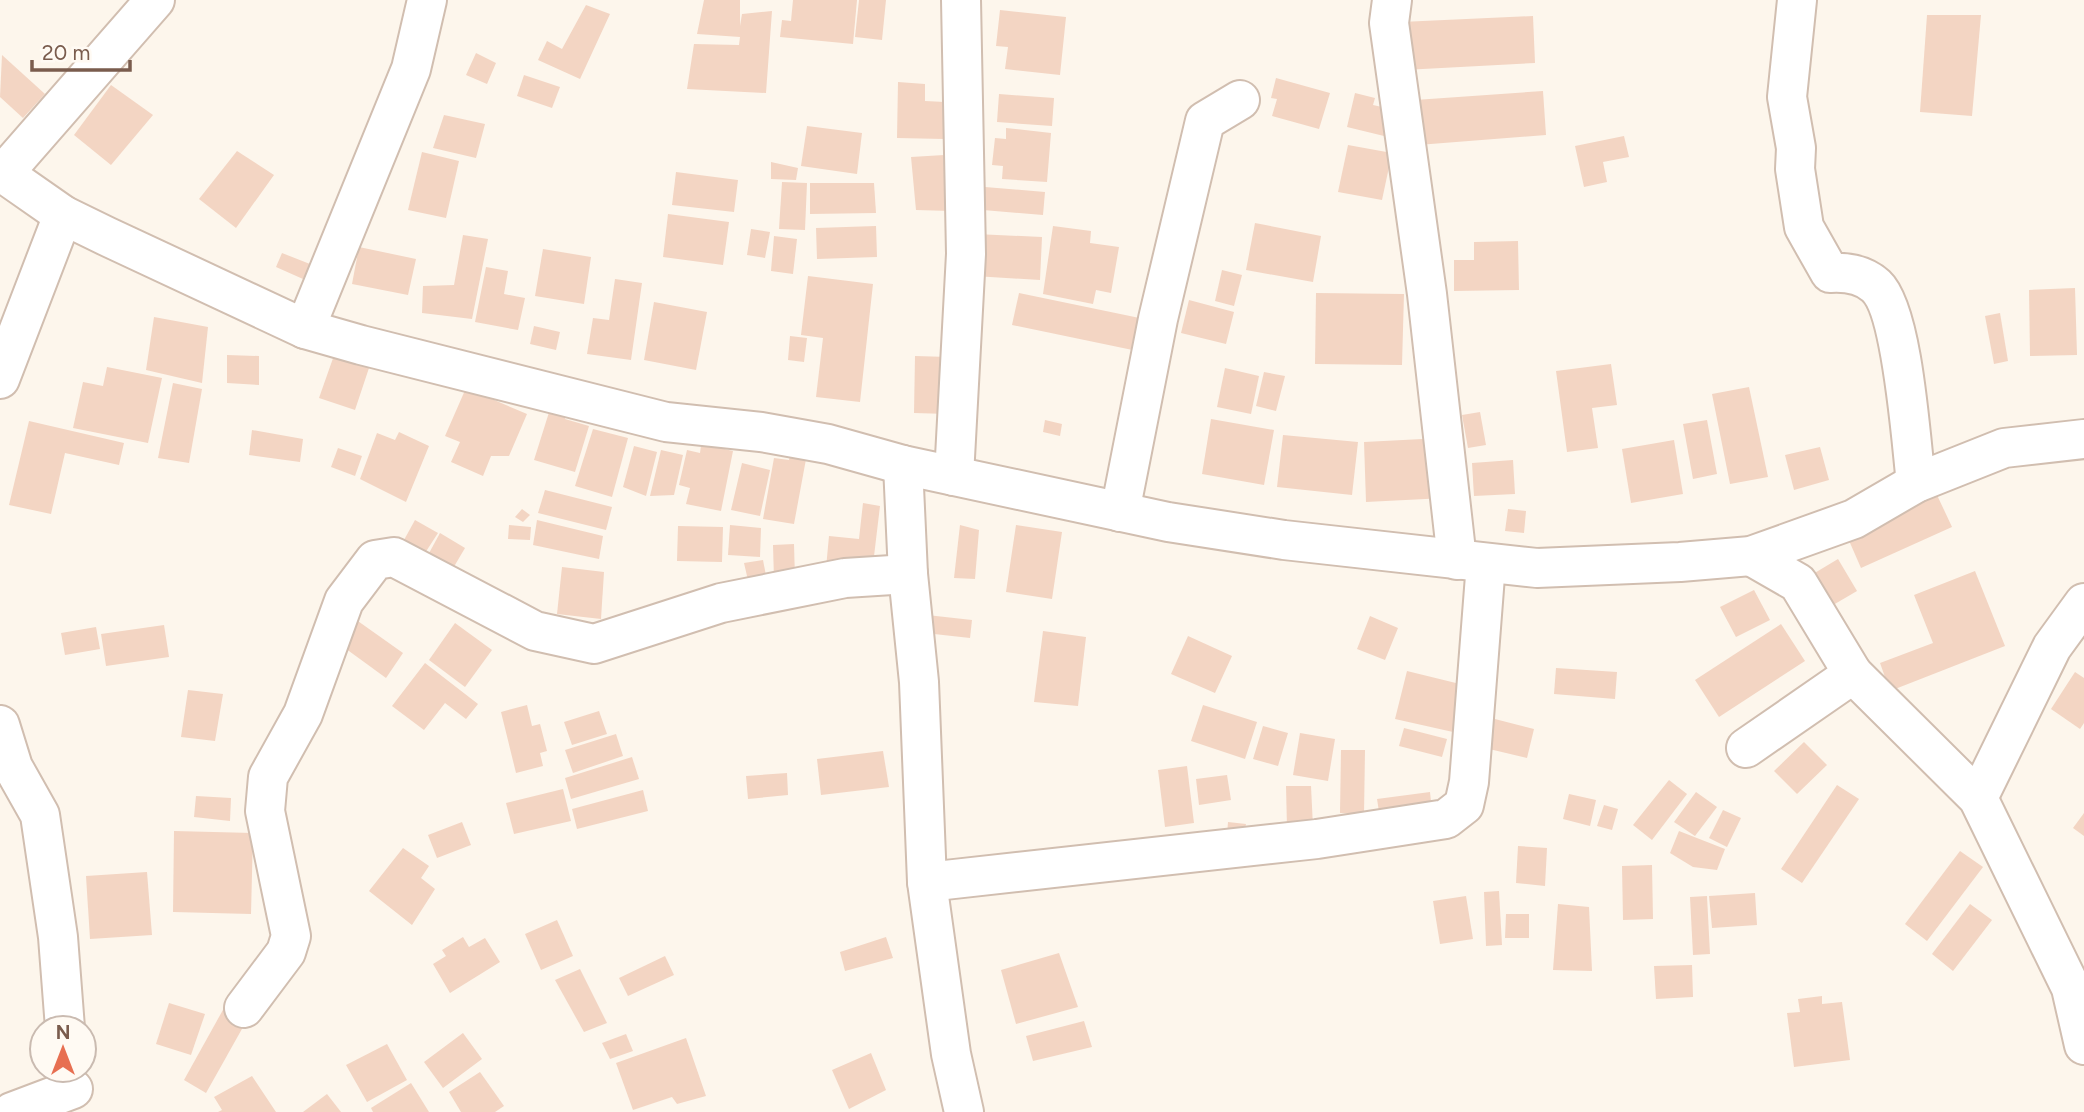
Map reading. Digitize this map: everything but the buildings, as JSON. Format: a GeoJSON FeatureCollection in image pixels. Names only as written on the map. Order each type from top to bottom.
{"type":"FeatureCollection","features":[{"type":"Feature","properties":{"kind":"street"},"geometry":{"type":"LineString","coordinates":[[155,0],[2,173],[63,215],[305,329],[666,422],[828,444],[902,465],[1225,532],[1537,568],[1751,556],[1854,519],[1916,483],[2004,448],[2084,439]]}},
{"type":"Feature","properties":{"kind":"street"},"geometry":{"type":"LineString","coordinates":[[305,329],[411,69],[427,0]]}},
{"type":"Feature","properties":{"kind":"street"},"geometry":{"type":"LineString","coordinates":[[954,475],[966,254],[961,0]]}},
{"type":"Feature","properties":{"kind":"street"},"geometry":{"type":"LineString","coordinates":[[927,882],[1317,839],[1446,820],[1464,805],[1469,782],[1471,561],[1427,294],[1389,23],[1392,0]]}},
{"type":"Feature","properties":{"kind":"street"},"geometry":{"type":"LineString","coordinates":[[1797,0],[1787,97],[1804,227],[1830,273],[1849,272],[1876,286],[1894,317],[1916,483]]}},
{"type":"Feature","properties":{"kind":"street"},"geometry":{"type":"LineString","coordinates":[[1120,512],[1158,319],[1205,121],[1240,100]]}},
{"type":"Feature","properties":{"kind":"street"},"geometry":{"type":"LineString","coordinates":[[0,379],[63,215]]}},
{"type":"Feature","properties":{"kind":"street"},"geometry":{"type":"LineString","coordinates":[[902,465],[908,574],[919,682],[927,882],[951,1054],[964,1112]]}},
{"type":"Feature","properties":{"kind":"street"},"geometry":{"type":"LineString","coordinates":[[1751,556],[1798,583],[1853,674],[1978,798],[2077,989],[2084,1045]]}},
{"type":"Feature","properties":{"kind":"street"},"geometry":{"type":"LineString","coordinates":[[244,1008],[286,952],[291,936],[265,811],[268,777],[303,714],[344,601],[375,560],[394,557],[535,631],[594,644],[721,603],[845,578],[908,574]]}},
{"type":"Feature","properties":{"kind":"street"},"geometry":{"type":"LineString","coordinates":[[1978,798],[2052,647],[2084,603]]}},
{"type":"Feature","properties":{"kind":"street"},"geometry":{"type":"LineString","coordinates":[[1746,748],[1853,674]]}},
{"type":"Feature","properties":{"kind":"street"},"geometry":{"type":"LineString","coordinates":[[0,725],[13,767],[40,815],[58,937],[64,1014]]}},
{"type":"Feature","properties":{"kind":"street"},"geometry":{"type":"LineString","coordinates":[[12,1112],[74,1090]]}}]}
